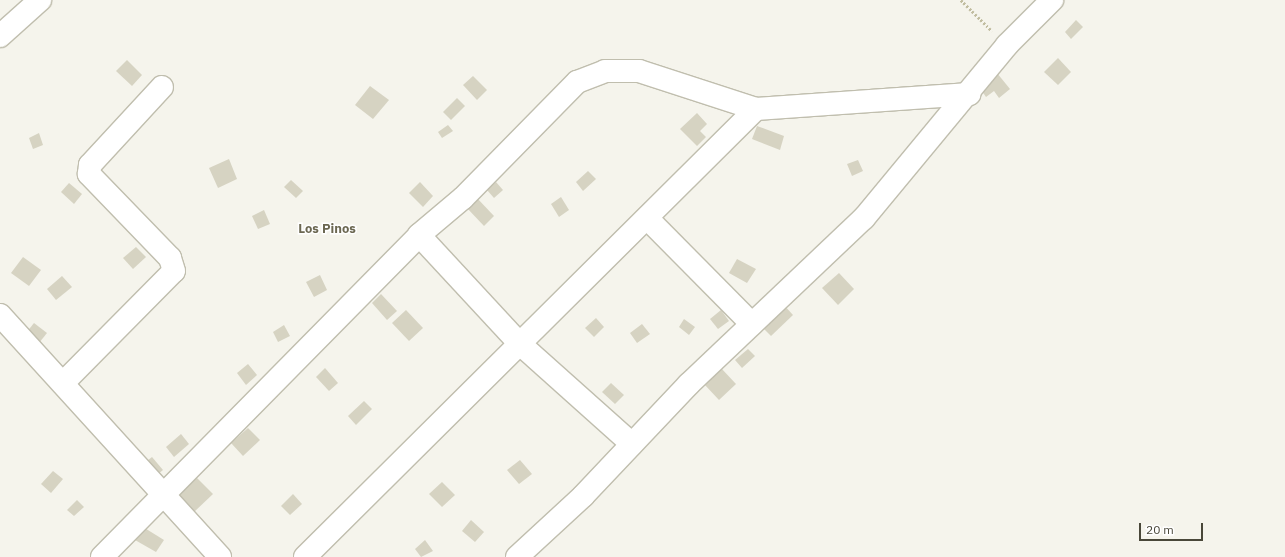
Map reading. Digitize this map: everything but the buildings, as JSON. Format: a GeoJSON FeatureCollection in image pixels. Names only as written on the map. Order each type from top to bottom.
{"type":"FeatureCollection","features":[{"type":"Feature","properties":{"kind":"street"},"geometry":{"type":"LineString","coordinates":[[0,36],[40,0]]}},
{"type":"Feature","properties":{"kind":"street"},"geometry":{"type":"LineString","coordinates":[[517,557],[752,324],[864,218],[969,94],[1007,45],[1052,0]]}},
{"type":"Feature","properties":{"kind":"street"},"geometry":{"type":"LineString","coordinates":[[102,557],[161,495],[419,236],[462,198],[578,82],[605,70],[639,71],[756,109],[969,94]]}},
{"type":"Feature","properties":{"kind":"street"},"geometry":{"type":"LineString","coordinates":[[64,382],[174,271],[170,258],[89,174],[90,165],[162,87]]}},
{"type":"Feature","properties":{"kind":"street"},"geometry":{"type":"LineString","coordinates":[[305,557],[756,109]]}},
{"type":"Feature","properties":{"kind":"street"},"geometry":{"type":"LineString","coordinates":[[647,218],[752,324]]}},
{"type":"Feature","properties":{"kind":"street"},"geometry":{"type":"LineString","coordinates":[[419,236],[520,344],[632,444]]}},
{"type":"Feature","properties":{"kind":"street"},"geometry":{"type":"LineString","coordinates":[[0,315],[64,382],[161,495],[220,557]]}},
{"type":"Feature","properties":{"kind":"path"},"geometry":{"type":"LineString","coordinates":[[961,0],[1007,45]]}},
{"type":"Feature","properties":{"kind":"district","name":"Los Pinos"},"geometry":{"type":"Point","coordinates":[327,229]}}]}
